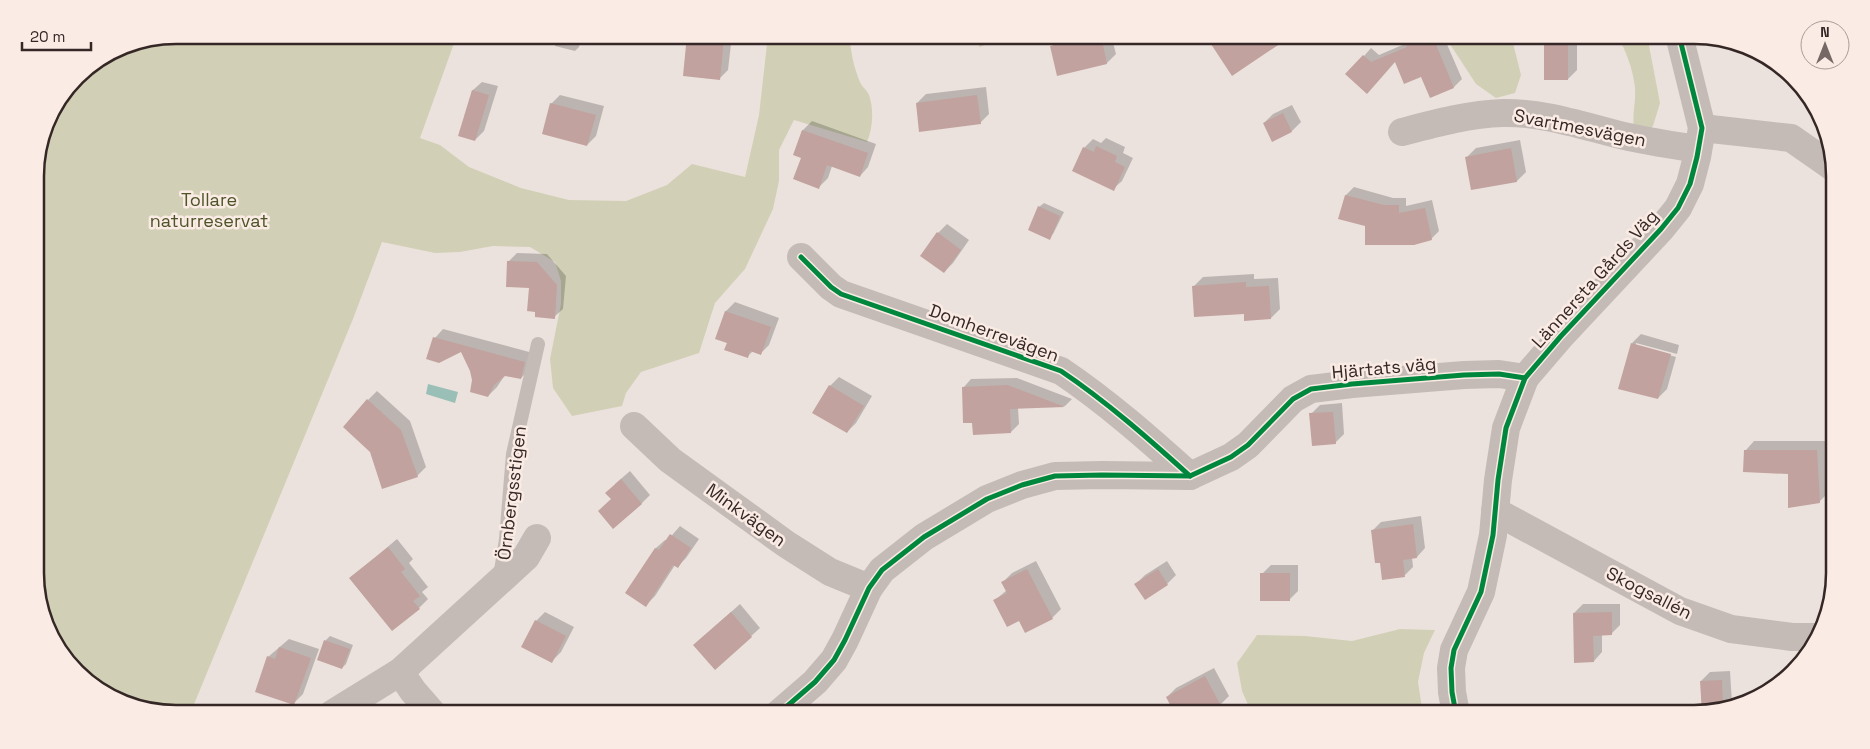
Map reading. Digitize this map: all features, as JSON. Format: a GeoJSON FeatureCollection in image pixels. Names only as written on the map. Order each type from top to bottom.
{"type":"FeatureCollection","features":[{"type":"Feature","properties":{"kind":"street","name":"Lännersta Gårds Väg"},"geometry":{"type":"LineString","coordinates":[[1454,705],[1451,668],[1454,650],[1481,592],[1493,535],[1506,428],[1525,378],[1561,336],[1661,229],[1678,208],[1690,184],[1700,139],[1681,44]]}},
{"type":"Feature","properties":{"kind":"street","name":"Svartmesvägen"},"geometry":{"type":"LineString","coordinates":[[1402,132],[1472,116],[1505,113],[1532,115],[1630,138],[1791,138],[1825,162]]}},
{"type":"Feature","properties":{"kind":"street","name":"Domherrevägen"},"geometry":{"type":"LineString","coordinates":[[801,257],[831,287],[841,294],[1061,371],[1090,390],[1190,476]]}},
{"type":"Feature","properties":{"kind":"street","name":"Hjärtats väg"},"geometry":{"type":"LineString","coordinates":[[788,705],[815,682],[834,660],[868,588],[882,570],[924,537],[987,499],[1022,485],[1055,476],[1190,476],[1231,456],[1248,445],[1293,399],[1311,389],[1464,375],[1499,374],[1525,378]]}},
{"type":"Feature","properties":{"kind":"street","name":"Minkvägen"},"geometry":{"type":"LineString","coordinates":[[634,426],[670,460],[778,539],[830,572],[868,588]]}},
{"type":"Feature","properties":{"kind":"street","name":"Skogsallén"},"geometry":{"type":"LineString","coordinates":[[1495,511],[1680,611],[1732,629],[1792,637],[1809,637]]}},
{"type":"Feature","properties":{"kind":"street","name":"Örnbergsstigen"},"geometry":{"type":"LineString","coordinates":[[345,705],[400,672],[526,556],[538,538]]}},
{"type":"Feature","properties":{"kind":"street"},"geometry":{"type":"LineString","coordinates":[[400,672],[425,705]]}},
{"type":"Feature","properties":{"kind":"lane","name":"Örnbergsstigen"},"geometry":{"type":"LineString","coordinates":[[498,583],[503,565],[513,454],[538,344]]}},
{"type":"Feature","properties":{"kind":"green space","name":"Tollare naturreservat"},"geometry":{"type":"Polygon","coordinates":[[[454,44],[420,138],[440,145],[469,167],[521,188],[569,200],[626,201],[667,185],[692,164],[745,177],[759,115],[767,44],[851,44],[856,71],[861,84],[871,100],[872,125],[867,142],[794,120],[779,150],[779,181],[773,209],[745,269],[715,303],[699,353],[641,372],[626,393],[622,406],[572,416],[553,388],[550,359],[561,304],[561,281],[555,262],[530,247],[493,246],[460,252],[435,253],[382,242],[353,319],[194,705],[159,704],[142,701],[118,692],[103,683],[77,660],[57,631],[46,599],[44,582],[44,167],[48,142],[57,118],[82,82],[110,61],[142,48],[159,45],[454,44]]]}},
{"type":"Feature","properties":{"kind":"green space"},"geometry":{"type":"Polygon","coordinates":[[[1450,44],[1513,44],[1521,75],[1515,93],[1496,98],[1476,84],[1450,44]]]}},
{"type":"Feature","properties":{"kind":"green space"},"geometry":{"type":"Polygon","coordinates":[[[1622,44],[1649,44],[1660,103],[1653,126],[1646,133],[1634,128],[1634,81],[1629,60],[1622,44]]]}},
{"type":"Feature","properties":{"kind":"green space"},"geometry":{"type":"Polygon","coordinates":[[[1400,629],[1435,630],[1424,653],[1418,682],[1422,705],[1248,705],[1242,691],[1237,663],[1257,635],[1305,636],[1352,641],[1400,629]]]}},
{"type":"Feature","properties":{"kind":"water"},"geometry":{"type":"Polygon","coordinates":[[[428,384],[458,392],[455,403],[426,394],[428,384]]]}},
{"type":"Feature","properties":{"kind":"building"},"geometry":{"type":"Polygon","coordinates":[[[686,44],[723,44],[720,80],[683,76],[686,44]]]}},
{"type":"Feature","properties":{"kind":"building"},"geometry":{"type":"Polygon","coordinates":[[[1059,44],[1103,44],[1107,64],[1057,76],[1050,46],[1059,44]]]}},
{"type":"Feature","properties":{"kind":"building"},"geometry":{"type":"Polygon","coordinates":[[[1211,44],[1280,44],[1232,76],[1211,44]]]}},
{"type":"Feature","properties":{"kind":"building"},"geometry":{"type":"Polygon","coordinates":[[[1406,44],[1436,44],[1454,88],[1430,98],[1421,77],[1404,84],[1395,62],[1367,94],[1345,74],[1363,55],[1371,62],[1407,47],[1406,44]]]}},
{"type":"Feature","properties":{"kind":"building"},"geometry":{"type":"Polygon","coordinates":[[[1544,44],[1568,44],[1568,80],[1544,80],[1544,44]]]}},
{"type":"Feature","properties":{"kind":"building"},"geometry":{"type":"Polygon","coordinates":[[[472,90],[489,95],[475,141],[458,136],[472,90]]]}},
{"type":"Feature","properties":{"kind":"building"},"geometry":{"type":"Polygon","coordinates":[[[977,95],[981,124],[919,132],[916,103],[977,95]]]}},
{"type":"Feature","properties":{"kind":"building"},"geometry":{"type":"Polygon","coordinates":[[[550,103],[596,115],[587,146],[542,134],[550,103]]]}},
{"type":"Feature","properties":{"kind":"building"},"geometry":{"type":"Polygon","coordinates":[[[1283,113],[1292,132],[1272,142],[1263,123],[1283,113]]]}},
{"type":"Feature","properties":{"kind":"building"},"geometry":{"type":"Polygon","coordinates":[[[802,130],[868,153],[860,177],[827,165],[819,189],[793,179],[801,158],[793,155],[802,130]]]}},
{"type":"Feature","properties":{"kind":"building"},"geometry":{"type":"Polygon","coordinates":[[[1096,146],[1117,156],[1115,162],[1125,167],[1114,191],[1072,171],[1083,147],[1094,152],[1096,146]]]}},
{"type":"Feature","properties":{"kind":"building"},"geometry":{"type":"Polygon","coordinates":[[[1511,148],[1517,182],[1471,190],[1465,157],[1511,148]]]}},
{"type":"Feature","properties":{"kind":"building"},"geometry":{"type":"Polygon","coordinates":[[[1345,195],[1384,205],[1399,205],[1399,213],[1425,208],[1432,240],[1414,245],[1365,245],[1365,226],[1338,219],[1345,195]]]}},
{"type":"Feature","properties":{"kind":"building"},"geometry":{"type":"Polygon","coordinates":[[[1038,206],[1060,216],[1050,240],[1028,230],[1038,206]]]}},
{"type":"Feature","properties":{"kind":"building"},"geometry":{"type":"Polygon","coordinates":[[[937,232],[961,250],[944,273],[920,256],[937,232]]]}},
{"type":"Feature","properties":{"kind":"building"},"geometry":{"type":"Polygon","coordinates":[[[507,261],[537,262],[557,285],[555,319],[535,317],[535,312],[527,311],[529,288],[506,287],[507,261]]]}},
{"type":"Feature","properties":{"kind":"building"},"geometry":{"type":"Polygon","coordinates":[[[1246,282],[1246,287],[1269,286],[1271,319],[1244,321],[1244,314],[1194,317],[1192,286],[1246,282]]]}},
{"type":"Feature","properties":{"kind":"building"},"geometry":{"type":"Polygon","coordinates":[[[725,311],[771,327],[761,355],[750,351],[748,358],[724,350],[727,343],[715,339],[725,311]]]}},
{"type":"Feature","properties":{"kind":"building"},"geometry":{"type":"Polygon","coordinates":[[[433,337],[525,362],[521,379],[505,376],[494,385],[488,397],[470,392],[472,380],[470,371],[461,352],[439,363],[426,359],[433,337]]]}},
{"type":"Feature","properties":{"kind":"building"},"geometry":{"type":"Polygon","coordinates":[[[1631,343],[1671,354],[1658,399],[1618,389],[1631,343]]]}},
{"type":"Feature","properties":{"kind":"building"},"geometry":{"type":"Polygon","coordinates":[[[829,385],[864,406],[847,433],[812,413],[829,385]]]}},
{"type":"Feature","properties":{"kind":"building"},"geometry":{"type":"Polygon","coordinates":[[[1008,385],[1065,407],[1010,409],[1011,433],[973,435],[972,423],[963,423],[962,387],[1008,385]]]}},
{"type":"Feature","properties":{"kind":"building"},"geometry":{"type":"Polygon","coordinates":[[[367,399],[401,430],[418,477],[382,489],[370,452],[343,427],[367,399]]]}},
{"type":"Feature","properties":{"kind":"building"},"geometry":{"type":"Polygon","coordinates":[[[1333,412],[1336,444],[1312,446],[1309,413],[1333,412]]]}},
{"type":"Feature","properties":{"kind":"building"},"geometry":{"type":"Polygon","coordinates":[[[1744,450],[1817,450],[1820,503],[1788,508],[1788,474],[1743,472],[1744,450]]]}},
{"type":"Feature","properties":{"kind":"building"},"geometry":{"type":"Polygon","coordinates":[[[621,479],[642,504],[613,529],[598,511],[611,499],[605,493],[621,479]]]}},
{"type":"Feature","properties":{"kind":"building"},"geometry":{"type":"Polygon","coordinates":[[[1413,524],[1417,558],[1403,560],[1405,577],[1382,580],[1380,563],[1375,563],[1371,530],[1413,524]]]}},
{"type":"Feature","properties":{"kind":"building"},"geometry":{"type":"Polygon","coordinates":[[[670,534],[691,548],[678,568],[673,565],[646,607],[625,593],[655,548],[659,550],[670,534]]]}},
{"type":"Feature","properties":{"kind":"building"},"geometry":{"type":"Polygon","coordinates":[[[388,547],[405,569],[401,572],[420,596],[413,601],[420,609],[392,631],[349,578],[388,547]]]}},
{"type":"Feature","properties":{"kind":"building"},"geometry":{"type":"Polygon","coordinates":[[[1027,569],[1053,619],[1025,633],[1019,621],[1007,627],[993,600],[1007,593],[1001,582],[1027,569]]]}},
{"type":"Feature","properties":{"kind":"building"},"geometry":{"type":"Polygon","coordinates":[[[1158,569],[1168,585],[1145,600],[1134,584],[1158,569]]]}},
{"type":"Feature","properties":{"kind":"building"},"geometry":{"type":"Polygon","coordinates":[[[1260,573],[1290,573],[1290,601],[1260,601],[1260,573]]]}},
{"type":"Feature","properties":{"kind":"building"},"geometry":{"type":"Polygon","coordinates":[[[731,612],[752,637],[715,670],[693,645],[731,612]]]}},
{"type":"Feature","properties":{"kind":"building"},"geometry":{"type":"Polygon","coordinates":[[[1612,612],[1612,635],[1593,636],[1594,662],[1574,663],[1573,613],[1612,612]]]}},
{"type":"Feature","properties":{"kind":"building"},"geometry":{"type":"Polygon","coordinates":[[[535,620],[566,636],[552,663],[521,647],[535,620]]]}},
{"type":"Feature","properties":{"kind":"building"},"geometry":{"type":"Polygon","coordinates":[[[324,640],[350,649],[342,669],[317,660],[324,640]]]}},
{"type":"Feature","properties":{"kind":"building"},"geometry":{"type":"Polygon","coordinates":[[[279,647],[311,658],[294,705],[255,692],[267,656],[275,659],[279,647]]]}},
{"type":"Feature","properties":{"kind":"building"},"geometry":{"type":"Polygon","coordinates":[[[1205,676],[1220,705],[1170,705],[1166,697],[1205,676]]]}},
{"type":"Feature","properties":{"kind":"building"},"geometry":{"type":"Polygon","coordinates":[[[1722,680],[1723,702],[1701,705],[1700,681],[1722,680]]]}},
{"type":"Feature","properties":{"kind":"cycle path"},"geometry":{"type":"LineString","coordinates":[[1454,705],[1451,668],[1454,650],[1481,592],[1493,535],[1498,480],[1506,428],[1525,378],[1561,336],[1661,229],[1678,208],[1690,184],[1702,128],[1681,44]]}},
{"type":"Feature","properties":{"kind":"cycle path"},"geometry":{"type":"LineString","coordinates":[[801,257],[831,287],[841,294],[1061,371],[1111,408],[1190,476]]}},
{"type":"Feature","properties":{"kind":"cycle path"},"geometry":{"type":"LineString","coordinates":[[788,705],[815,682],[834,660],[869,588],[882,570],[924,537],[987,499],[1022,485],[1055,476],[1190,476],[1231,457],[1248,445],[1293,399],[1311,389],[1464,375],[1499,374],[1525,378]]}}]}
